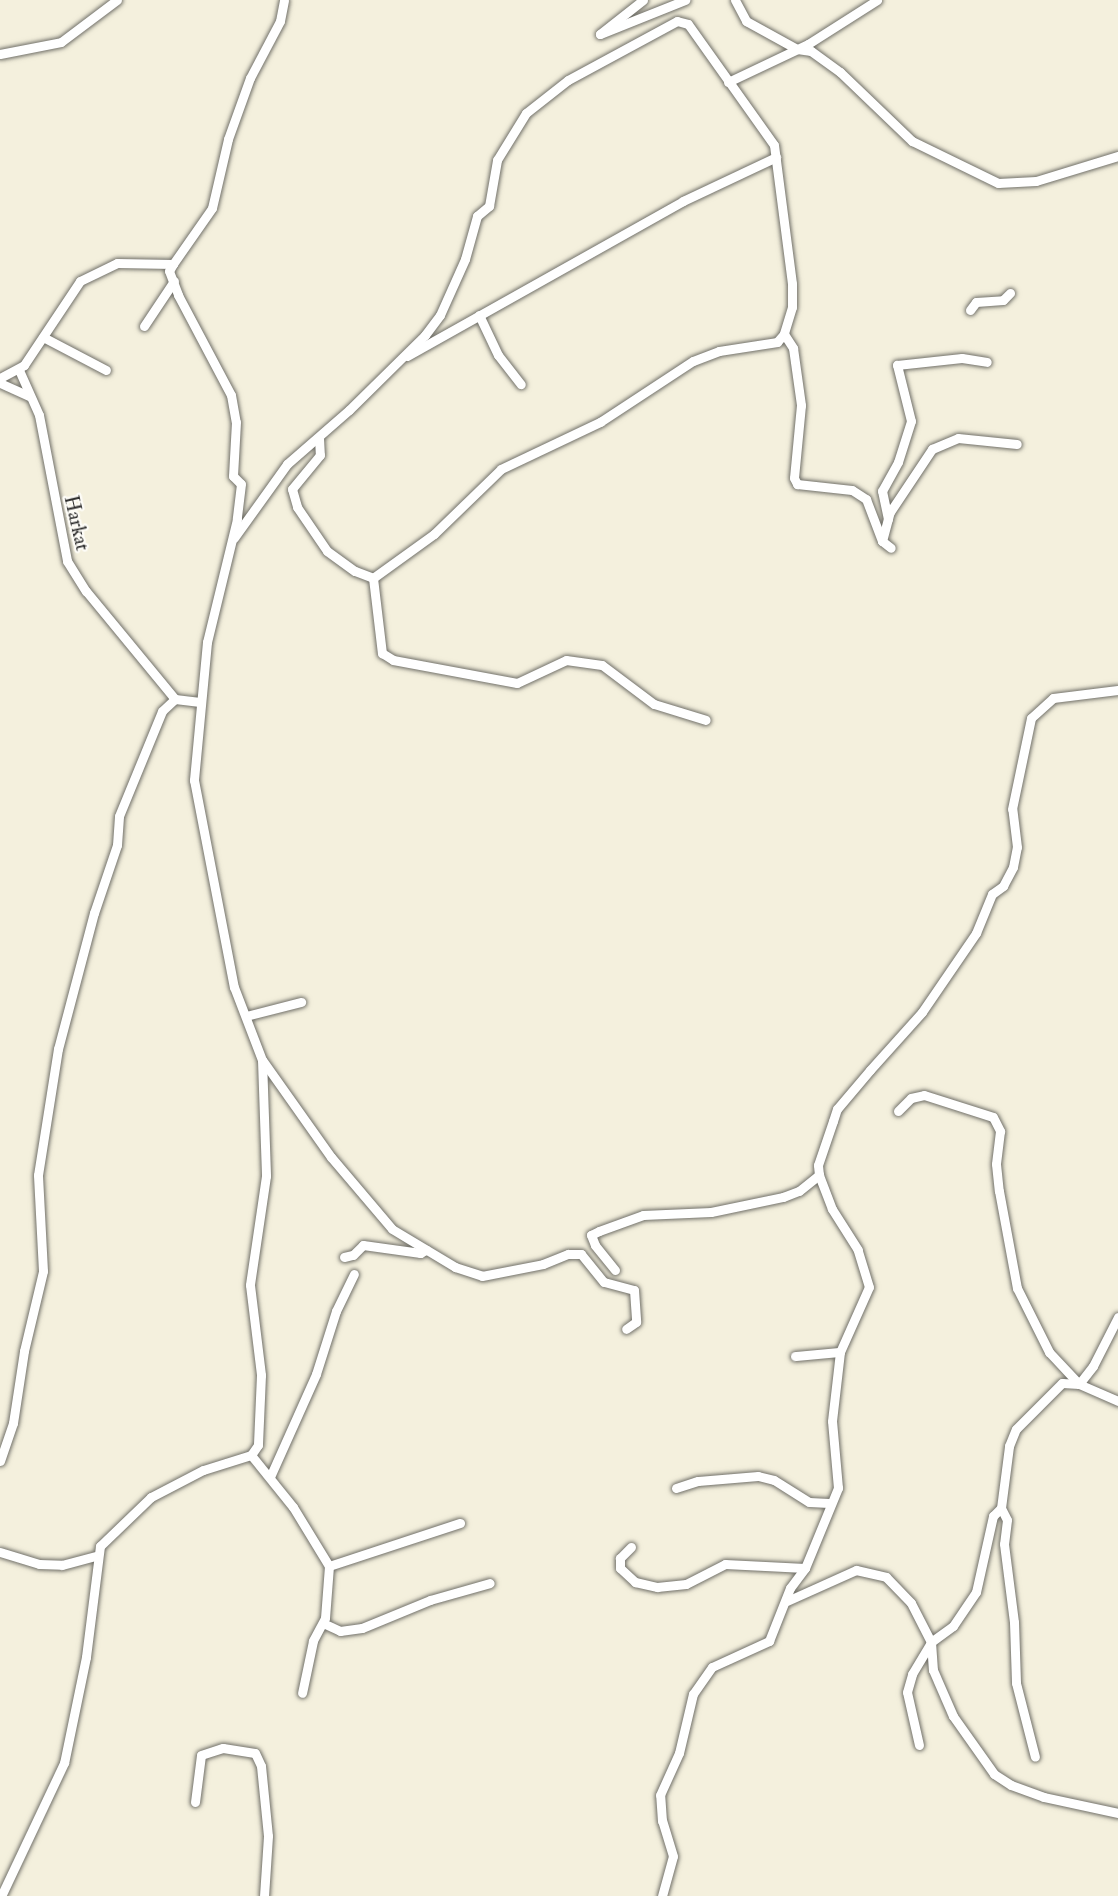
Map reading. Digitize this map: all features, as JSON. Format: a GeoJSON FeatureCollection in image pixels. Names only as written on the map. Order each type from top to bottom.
{"type":"FeatureCollection","features":[{"type":"Feature","properties":{"kind":"street"},"geometry":{"type":"LineString","coordinates":[[0,54],[61,42],[117,0]]}},
{"type":"Feature","properties":{"kind":"street"},"geometry":{"type":"LineString","coordinates":[[1,1896],[64,1763],[86,1657],[96,1556],[100,1546],[125,1518],[151,1497],[202,1470],[251,1455],[259,1437],[261,1375],[250,1285],[266,1176],[261,1059],[234,987],[226,931],[195,796],[195,745],[209,634],[231,542],[241,484],[233,476],[235,406],[221,371],[169,271],[212,208],[228,139],[250,78],[280,21],[284,0]]}},
{"type":"Feature","properties":{"kind":"street"},"geometry":{"type":"LineString","coordinates":[[643,0],[600,34],[685,0]]}},
{"type":"Feature","properties":{"kind":"street"},"geometry":{"type":"LineString","coordinates":[[735,0],[746,21],[797,49],[811,51],[840,72],[900,133],[924,150],[998,183],[1036,181],[1118,156]]}},
{"type":"Feature","properties":{"kind":"street"},"geometry":{"type":"LineString","coordinates":[[728,82],[797,49],[877,0]]}},
{"type":"Feature","properties":{"kind":"street"},"geometry":{"type":"LineString","coordinates":[[231,542],[287,464],[319,438],[399,360],[440,315],[465,259],[477,216],[489,206],[497,160],[514,129],[535,104],[592,66],[677,21],[688,24],[728,82],[762,123],[776,157],[792,284],[792,307],[784,334],[777,342],[719,351],[693,361],[578,434],[501,470],[434,534],[373,578]]}},
{"type":"Feature","properties":{"kind":"street"},"geometry":{"type":"LineString","coordinates":[[399,360],[683,201],[776,157]]}},
{"type":"Feature","properties":{"kind":"street"},"geometry":{"type":"LineString","coordinates":[[0,380],[18,370],[80,281],[96,271],[117,263],[173,264]]}},
{"type":"Feature","properties":{"kind":"street"},"geometry":{"type":"LineString","coordinates":[[144,326],[174,281]]}},
{"type":"Feature","properties":{"kind":"street"},"geometry":{"type":"LineString","coordinates":[[970,310],[976,302],[1003,300],[1010,293]]}},
{"type":"Feature","properties":{"kind":"street"},"geometry":{"type":"LineString","coordinates":[[479,315],[498,355],[521,384]]}},
{"type":"Feature","properties":{"kind":"street"},"geometry":{"type":"LineString","coordinates":[[784,334],[793,348],[801,405],[794,478],[802,485],[852,489],[866,499],[882,541],[891,548]]}},
{"type":"Feature","properties":{"kind":"street"},"geometry":{"type":"LineString","coordinates":[[43,337],[106,370]]}},
{"type":"Feature","properties":{"kind":"street"},"geometry":{"type":"LineString","coordinates":[[888,519],[882,491],[898,462],[911,421],[897,365],[962,358],[987,362]]}},
{"type":"Feature","properties":{"kind":"street","name":"Harkat"},"geometry":{"type":"LineString","coordinates":[[18,370],[39,415],[66,561],[86,591],[175,699]]}},
{"type":"Feature","properties":{"kind":"street"},"geometry":{"type":"LineString","coordinates":[[0,380],[29,396]]}},
{"type":"Feature","properties":{"kind":"street"},"geometry":{"type":"LineString","coordinates":[[319,438],[320,454],[291,489],[297,507],[327,551],[347,567],[373,578]]}},
{"type":"Feature","properties":{"kind":"street"},"geometry":{"type":"LineString","coordinates":[[882,541],[888,519],[932,449],[958,438],[1017,444]]}},
{"type":"Feature","properties":{"kind":"street"},"geometry":{"type":"LineString","coordinates":[[373,578],[382,652],[393,660],[517,683],[566,660],[595,663],[602,665],[654,704],[706,720]]}},
{"type":"Feature","properties":{"kind":"street"},"geometry":{"type":"LineString","coordinates":[[662,1896],[674,1860],[662,1821],[661,1790],[679,1753],[693,1694],[712,1667],[769,1641],[787,1601],[790,1588],[805,1568],[829,1503],[838,1488],[832,1421],[840,1352],[869,1287],[868,1274],[858,1250],[832,1209],[819,1175],[818,1165],[837,1109],[922,1012],[976,933],[992,894],[1003,886],[1013,867],[1017,847],[1012,809],[1031,718],[1053,698],[1118,690]]}},
{"type":"Feature","properties":{"kind":"street"},"geometry":{"type":"LineString","coordinates":[[0,1461],[14,1423],[26,1341],[44,1271],[38,1175],[58,1049],[93,914],[117,845],[119,816],[162,711],[175,699],[200,702]]}},
{"type":"Feature","properties":{"kind":"street"},"geometry":{"type":"LineString","coordinates":[[246,1016],[301,1002]]}},
{"type":"Feature","properties":{"kind":"street"},"geometry":{"type":"LineString","coordinates":[[261,1059],[372,1208],[392,1229],[468,1273],[491,1277],[568,1254],[581,1254],[604,1282],[634,1290],[636,1322],[626,1329]]}},
{"type":"Feature","properties":{"kind":"street"},"geometry":{"type":"LineString","coordinates":[[898,1111],[911,1098],[924,1095],[993,1117],[1000,1131],[996,1164],[1017,1288],[1049,1352],[1079,1384]]}},
{"type":"Feature","properties":{"kind":"street"},"geometry":{"type":"LineString","coordinates":[[615,1270],[595,1245],[591,1235],[643,1215],[711,1212],[783,1197],[799,1191],[819,1175]]}},
{"type":"Feature","properties":{"kind":"street"},"geometry":{"type":"LineString","coordinates":[[344,1257],[353,1255],[363,1245],[420,1253],[426,1250]]}},
{"type":"Feature","properties":{"kind":"street"},"geometry":{"type":"LineString","coordinates":[[270,1477],[316,1374],[336,1311],[354,1274]]}},
{"type":"Feature","properties":{"kind":"street"},"geometry":{"type":"LineString","coordinates":[[1079,1384],[1093,1366],[1118,1317]]}},
{"type":"Feature","properties":{"kind":"street"},"geometry":{"type":"LineString","coordinates":[[795,1356],[840,1352]]}},
{"type":"Feature","properties":{"kind":"street"},"geometry":{"type":"LineString","coordinates":[[1035,1757],[1016,1683],[1014,1622],[1004,1544],[1007,1520],[1001,1508],[1009,1446],[1016,1429],[1053,1389],[1062,1383],[1079,1384],[1118,1401]]}},
{"type":"Feature","properties":{"kind":"street"},"geometry":{"type":"LineString","coordinates":[[251,1455],[270,1477],[329,1566],[323,1623],[310,1652],[302,1693]]}},
{"type":"Feature","properties":{"kind":"street"},"geometry":{"type":"LineString","coordinates":[[676,1488],[698,1481],[758,1476],[774,1480],[809,1502],[829,1503]]}},
{"type":"Feature","properties":{"kind":"street"},"geometry":{"type":"LineString","coordinates":[[919,1744],[907,1692],[912,1674],[931,1642],[952,1626],[976,1592],[993,1516],[1001,1508]]}},
{"type":"Feature","properties":{"kind":"street"},"geometry":{"type":"LineString","coordinates":[[329,1566],[460,1523]]}},
{"type":"Feature","properties":{"kind":"street"},"geometry":{"type":"LineString","coordinates":[[631,1547],[620,1558],[620,1568],[635,1582],[650,1586],[686,1584],[725,1564],[805,1568]]}},
{"type":"Feature","properties":{"kind":"street"},"geometry":{"type":"LineString","coordinates":[[0,1552],[30,1562],[62,1565],[96,1556]]}},
{"type":"Feature","properties":{"kind":"street"},"geometry":{"type":"LineString","coordinates":[[787,1601],[856,1570],[878,1572],[903,1591],[931,1642],[933,1670],[953,1716],[994,1774],[1011,1785],[1044,1797],[1118,1814]]}},
{"type":"Feature","properties":{"kind":"street"},"geometry":{"type":"LineString","coordinates":[[323,1623],[340,1631],[362,1628],[430,1600],[490,1583]]}},
{"type":"Feature","properties":{"kind":"street"},"geometry":{"type":"LineString","coordinates":[[195,1802],[201,1755],[223,1748],[255,1753],[261,1766],[267,1836],[264,1896]]}}]}
